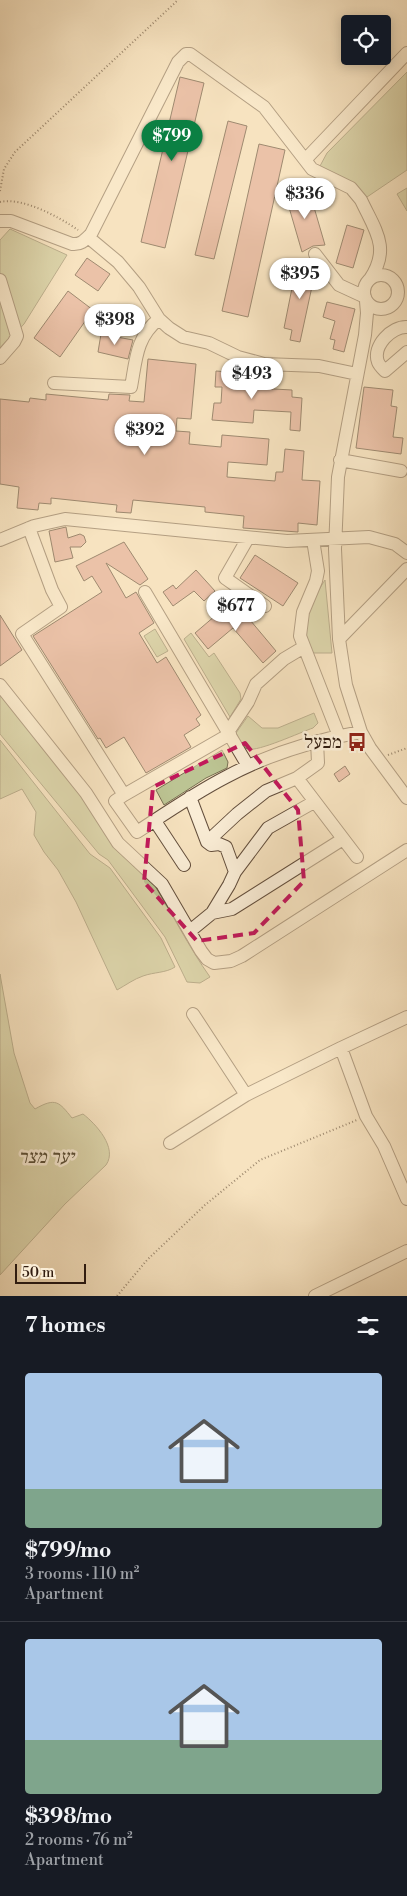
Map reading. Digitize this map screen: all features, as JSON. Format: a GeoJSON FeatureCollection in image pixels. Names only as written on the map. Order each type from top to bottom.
{"type":"FeatureCollection","features":[{"type":"Feature","properties":{"kind":"street"},"geometry":{"type":"LineString","coordinates":[[305,160],[407,53]]}},
{"type":"Feature","properties":{"kind":"street"},"geometry":{"type":"LineString","coordinates":[[0,221],[12,221],[72,244],[78,244],[88,237],[178,62],[186,54],[194,57],[264,107],[305,160],[317,172],[351,188],[361,200],[379,241],[381,253],[398,285],[399,294],[396,305],[365,335]]}},
{"type":"Feature","properties":{"kind":"street"},"geometry":{"type":"LineString","coordinates":[[88,237],[118,262],[139,286],[159,319],[183,337],[209,343],[250,361],[281,366],[319,366],[357,374]]}},
{"type":"Feature","properties":{"kind":"street"},"geometry":{"type":"LineString","coordinates":[[381,253],[378,266],[368,281],[364,292],[367,313],[365,335],[340,460],[335,540],[339,639],[346,685],[361,732],[407,798]]}},
{"type":"Feature","properties":{"kind":"street"},"geometry":{"type":"LineString","coordinates":[[315,254],[339,285],[366,299],[375,308],[396,305]]}},
{"type":"Feature","properties":{"kind":"street"},"geometry":{"type":"LineString","coordinates":[[339,285],[346,286],[368,281],[378,275],[398,285]]}},
{"type":"Feature","properties":{"kind":"street"},"geometry":{"type":"LineString","coordinates":[[0,280],[17,336],[0,358]]}},
{"type":"Feature","properties":{"kind":"street"},"geometry":{"type":"LineString","coordinates":[[54,383],[131,387],[140,344],[149,327],[159,319]]}},
{"type":"Feature","properties":{"kind":"street"},"geometry":{"type":"LineString","coordinates":[[407,327],[399,327],[385,337],[380,345],[377,358],[378,364],[385,372],[407,352]]}},
{"type":"Feature","properties":{"kind":"street"},"geometry":{"type":"LineString","coordinates":[[340,460],[401,470]]}},
{"type":"Feature","properties":{"kind":"street"},"geometry":{"type":"LineString","coordinates":[[0,540],[29,528],[65,519],[287,541],[369,537],[395,544],[407,553]]}},
{"type":"Feature","properties":{"kind":"street"},"geometry":{"type":"LineString","coordinates":[[29,528],[52,590],[61,607],[22,634],[124,795]]}},
{"type":"Feature","properties":{"kind":"street"},"geometry":{"type":"LineString","coordinates":[[248,538],[225,578],[264,606]]}},
{"type":"Feature","properties":{"kind":"street"},"geometry":{"type":"LineString","coordinates":[[313,540],[318,571],[316,581],[302,612],[300,636],[339,736]]}},
{"type":"Feature","properties":{"kind":"street"},"geometry":{"type":"LineString","coordinates":[[339,639],[407,569]]}},
{"type":"Feature","properties":{"kind":"street"},"geometry":{"type":"LineString","coordinates":[[145,592],[248,766]]}},
{"type":"Feature","properties":{"kind":"street"},"geometry":{"type":"LineString","coordinates":[[304,647],[275,666],[256,684],[248,702],[229,733],[115,800],[138,832],[190,797],[248,766],[317,741],[361,732]]}},
{"type":"Feature","properties":{"kind":"street"},"geometry":{"type":"LineString","coordinates":[[0,685],[86,793],[118,843],[162,884],[207,959],[214,963],[242,956],[407,850]]}},
{"type":"Feature","properties":{"kind":"street"},"geometry":{"type":"LineString","coordinates":[[207,842],[237,814],[266,791],[297,778],[318,763],[317,741]]}},
{"type":"Feature","properties":{"kind":"street"},"geometry":{"type":"LineString","coordinates":[[297,778],[357,857]]}},
{"type":"Feature","properties":{"kind":"street"},"geometry":{"type":"LineString","coordinates":[[190,797],[207,842],[211,845],[219,844],[226,848],[235,872]]}},
{"type":"Feature","properties":{"kind":"street"},"geometry":{"type":"LineString","coordinates":[[190,931],[212,913],[235,872],[268,828],[314,802]]}},
{"type":"Feature","properties":{"kind":"street"},"geometry":{"type":"LineString","coordinates":[[155,821],[184,865]]}},
{"type":"Feature","properties":{"kind":"street"},"geometry":{"type":"LineString","coordinates":[[212,913],[232,909],[343,839]]}},
{"type":"Feature","properties":{"kind":"street"},"geometry":{"type":"LineString","coordinates":[[192,1014],[246,1095]]}},
{"type":"Feature","properties":{"kind":"street"},"geometry":{"type":"LineString","coordinates":[[170,1143],[246,1095],[407,1016]]}},
{"type":"Feature","properties":{"kind":"street"},"geometry":{"type":"LineString","coordinates":[[341,1048],[366,1116],[384,1146],[407,1199]]}},
{"type":"Feature","properties":{"kind":"street"},"geometry":{"type":"LineString","coordinates":[[316,1296],[407,1251]]}},
{"type":"Feature","properties":{"kind":"path"},"geometry":{"type":"LineString","coordinates":[[0,191],[4,169],[15,152],[178,0]]}},
{"type":"Feature","properties":{"kind":"path"},"geometry":{"type":"LineString","coordinates":[[0,202],[8,200],[23,203],[46,212],[88,237]]}},
{"type":"Feature","properties":{"kind":"path"},"geometry":{"type":"LineString","coordinates":[[378,759],[407,748]]}},
{"type":"Feature","properties":{"kind":"path"},"geometry":{"type":"LineString","coordinates":[[117,1296],[147,1260],[183,1225],[260,1160],[366,1116]]}},
{"type":"Feature","properties":{"kind":"highlighted area"},"geometry":{"type":"Polygon","coordinates":[[[245,743],[298,810],[304,881],[254,933],[197,941],[144,882],[153,787],[245,743]]]}},
{"type":"Feature","properties":{"kind":"green space"},"geometry":{"type":"Polygon","coordinates":[[[407,72],[407,170],[367,197],[320,166],[327,153],[407,72]]]}},
{"type":"Feature","properties":{"kind":"green space"},"geometry":{"type":"Polygon","coordinates":[[[407,188],[407,211],[397,194],[407,188]]]}},
{"type":"Feature","properties":{"kind":"green space"},"geometry":{"type":"Polygon","coordinates":[[[10,229],[67,255],[24,324],[0,350],[0,240],[10,229]]]}},
{"type":"Feature","properties":{"kind":"green space"},"geometry":{"type":"Polygon","coordinates":[[[325,580],[332,653],[313,653],[307,638],[306,623],[317,593],[325,580]]]}},
{"type":"Feature","properties":{"kind":"green space"},"geometry":{"type":"Polygon","coordinates":[[[155,629],[168,651],[157,657],[144,636],[155,629]]]}},
{"type":"Feature","properties":{"kind":"green space"},"geometry":{"type":"Polygon","coordinates":[[[191,633],[209,657],[214,653],[240,693],[241,699],[230,717],[184,639],[191,633]]]}},
{"type":"Feature","properties":{"kind":"green space"},"geometry":{"type":"Polygon","coordinates":[[[0,693],[152,881],[210,977],[200,983],[187,982],[165,937],[108,860],[99,854],[0,734],[0,693]]]}},
{"type":"Feature","properties":{"kind":"green space"},"geometry":{"type":"Polygon","coordinates":[[[314,713],[318,723],[313,728],[261,748],[246,748],[240,742],[236,733],[248,716],[262,728],[278,728],[314,713]]]}},
{"type":"Feature","properties":{"kind":"green space"},"geometry":{"type":"Polygon","coordinates":[[[0,740],[90,854],[110,868],[161,938],[175,967],[140,977],[117,990],[76,902],[58,870],[34,835],[36,812],[22,789],[0,799],[0,740]]]}},
{"type":"Feature","properties":{"kind":"green space"},"geometry":{"type":"Polygon","coordinates":[[[222,750],[228,762],[227,768],[206,778],[164,805],[156,790],[222,750]]]}},
{"type":"Feature","properties":{"kind":"green space","name":"יער מצר"},"geometry":{"type":"Polygon","coordinates":[[[0,974],[14,1053],[30,1103],[35,1109],[48,1103],[56,1103],[64,1108],[72,1118],[83,1114],[104,1137],[109,1151],[109,1158],[106,1165],[65,1204],[0,1275],[0,974]]]}},
{"type":"Feature","properties":{"kind":"building"},"geometry":{"type":"Polygon","coordinates":[[[180,77],[204,83],[165,248],[141,242],[180,77]]]}},
{"type":"Feature","properties":{"kind":"building"},"geometry":{"type":"Polygon","coordinates":[[[228,121],[247,126],[214,259],[195,255],[228,121]]]}},
{"type":"Feature","properties":{"kind":"building"},"geometry":{"type":"Polygon","coordinates":[[[259,144],[285,150],[248,317],[222,311],[259,144]]]}},
{"type":"Feature","properties":{"kind":"building"},"geometry":{"type":"Polygon","coordinates":[[[309,190],[325,245],[313,246],[302,252],[286,197],[309,190]]]}},
{"type":"Feature","properties":{"kind":"building"},"geometry":{"type":"Polygon","coordinates":[[[347,225],[364,230],[353,268],[336,263],[347,225]]]}},
{"type":"Feature","properties":{"kind":"building"},"geometry":{"type":"Polygon","coordinates":[[[87,258],[110,274],[98,291],[75,275],[87,258]]]}},
{"type":"Feature","properties":{"kind":"building"},"geometry":{"type":"Polygon","coordinates":[[[297,263],[316,268],[300,342],[290,340],[292,330],[284,328],[297,263]]]}},
{"type":"Feature","properties":{"kind":"building"},"geometry":{"type":"Polygon","coordinates":[[[68,291],[93,310],[60,357],[34,338],[68,291]]]}},
{"type":"Feature","properties":{"kind":"building"},"geometry":{"type":"Polygon","coordinates":[[[327,302],[355,309],[344,352],[333,349],[335,340],[330,339],[335,321],[323,317],[327,302]]]}},
{"type":"Feature","properties":{"kind":"building"},"geometry":{"type":"Polygon","coordinates":[[[101,334],[133,340],[128,359],[98,352],[101,334]]]}},
{"type":"Feature","properties":{"kind":"building"},"geometry":{"type":"Polygon","coordinates":[[[148,359],[196,364],[191,419],[177,418],[176,431],[190,432],[189,444],[221,447],[222,435],[269,439],[267,465],[228,462],[227,477],[275,481],[276,472],[283,472],[285,449],[304,451],[302,480],[320,481],[317,525],[298,523],[298,532],[243,528],[244,516],[205,512],[205,507],[133,500],[131,513],[116,512],[117,505],[51,498],[51,504],[39,503],[38,510],[17,508],[19,487],[0,484],[0,399],[29,402],[30,398],[46,400],[46,394],[108,400],[109,394],[130,395],[129,401],[144,402],[148,359]]]}},
{"type":"Feature","properties":{"kind":"building"},"geometry":{"type":"Polygon","coordinates":[[[216,371],[257,374],[256,388],[292,390],[292,397],[302,398],[300,431],[290,430],[291,412],[254,410],[253,423],[212,420],[214,403],[221,403],[222,387],[215,387],[216,371]]]}},
{"type":"Feature","properties":{"kind":"building"},"geometry":{"type":"Polygon","coordinates":[[[364,387],[393,390],[391,406],[397,407],[393,437],[403,438],[401,454],[356,448],[364,387]]]}},
{"type":"Feature","properties":{"kind":"building"},"geometry":{"type":"Polygon","coordinates":[[[66,527],[68,538],[80,534],[84,536],[86,542],[81,547],[70,547],[73,558],[55,562],[49,531],[66,527]]]}},
{"type":"Feature","properties":{"kind":"building"},"geometry":{"type":"Polygon","coordinates":[[[124,542],[148,579],[140,585],[106,563],[126,598],[136,592],[154,623],[139,633],[157,663],[166,657],[201,715],[196,719],[200,725],[184,735],[191,747],[146,773],[124,737],[106,748],[100,738],[98,739],[33,636],[102,592],[92,576],[84,581],[76,566],[124,542]]]}},
{"type":"Feature","properties":{"kind":"building"},"geometry":{"type":"Polygon","coordinates":[[[255,555],[298,583],[283,606],[240,578],[255,555]]]}},
{"type":"Feature","properties":{"kind":"building"},"geometry":{"type":"Polygon","coordinates":[[[196,570],[215,591],[204,601],[194,591],[173,606],[163,592],[173,585],[176,589],[196,570]]]}},
{"type":"Feature","properties":{"kind":"building"},"geometry":{"type":"Polygon","coordinates":[[[229,604],[241,618],[245,614],[276,651],[263,663],[233,628],[208,649],[195,633],[229,604]]]}},
{"type":"Feature","properties":{"kind":"building"},"geometry":{"type":"Polygon","coordinates":[[[0,615],[22,650],[0,666],[0,615]]]}},
{"type":"Feature","properties":{"kind":"building"},"geometry":{"type":"Polygon","coordinates":[[[345,766],[350,774],[339,782],[334,774],[345,766]]]}},
{"type":"Feature","properties":{"kind":"place","name":"מפעל"},"geometry":{"type":"Point","coordinates":[357,742]}}]}
